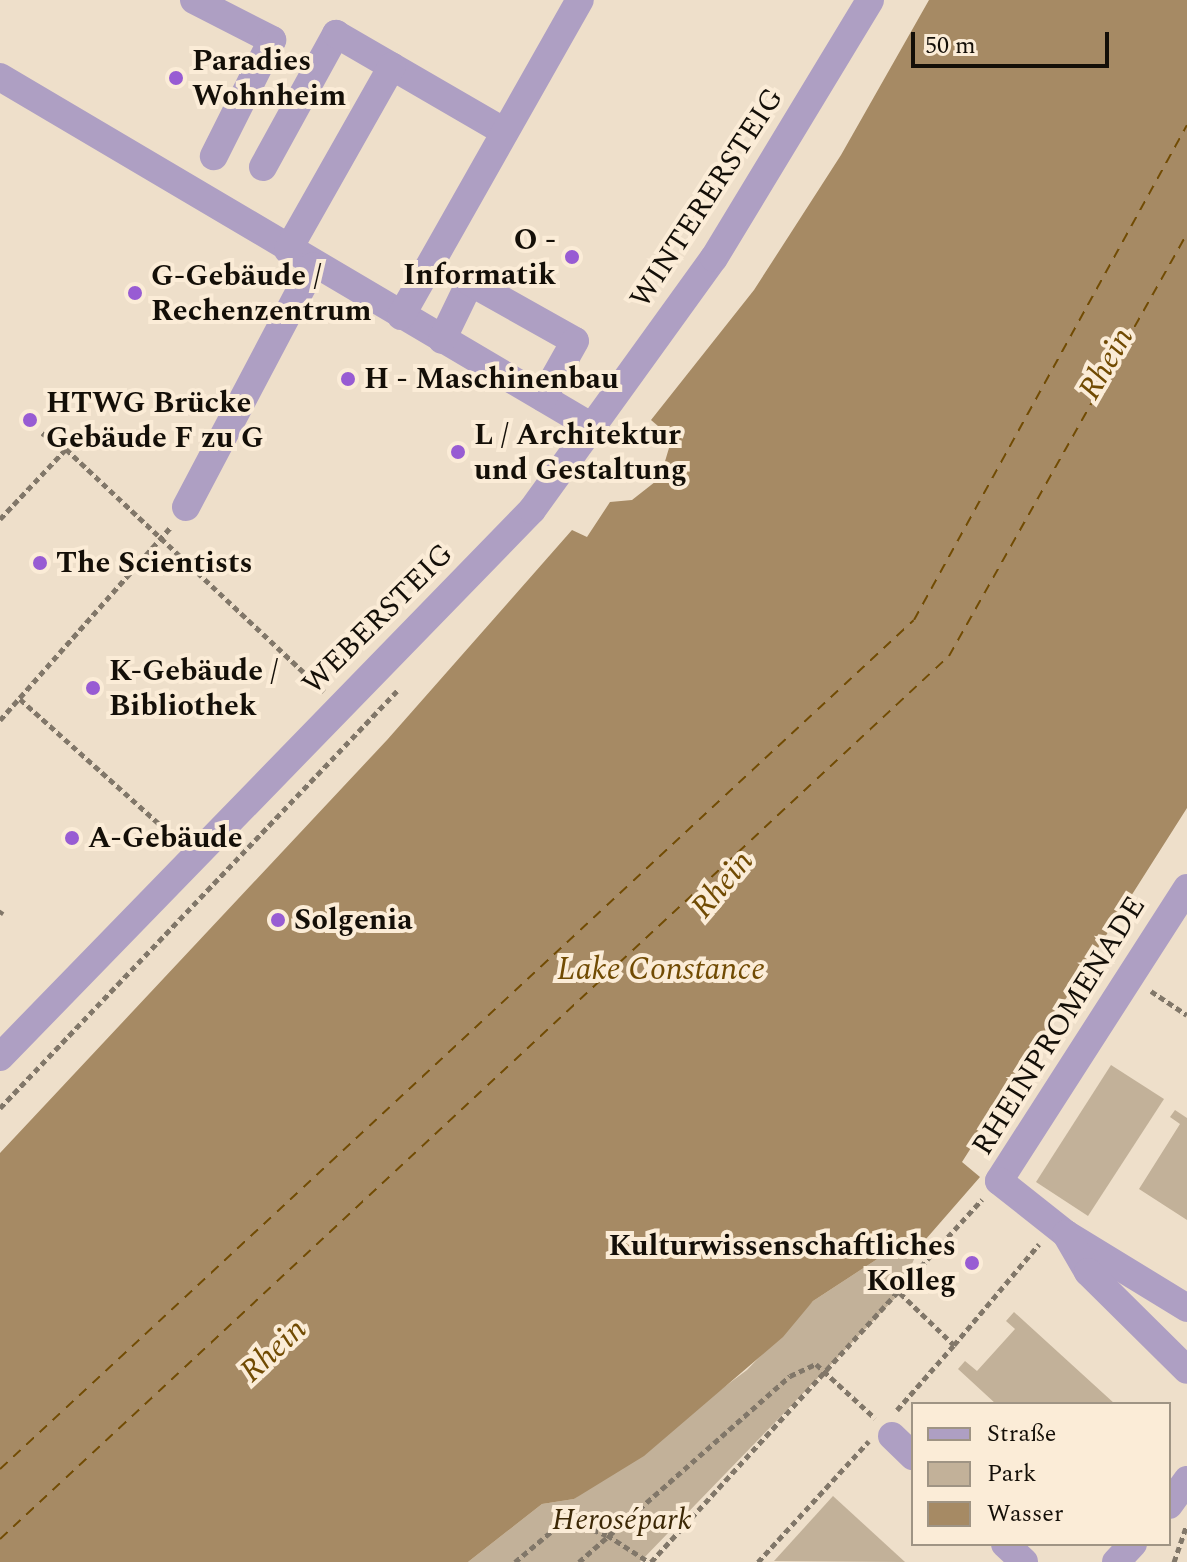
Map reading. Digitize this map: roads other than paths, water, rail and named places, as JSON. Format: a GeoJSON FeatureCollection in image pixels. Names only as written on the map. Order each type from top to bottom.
{"type":"FeatureCollection","features":[{"type":"Feature","properties":{"kind":"street"},"geometry":{"type":"LineString","coordinates":[[194,0],[272,40],[214,156]]}},
{"type":"Feature","properties":{"kind":"street"},"geometry":{"type":"LineString","coordinates":[[401,316],[580,0]]}},
{"type":"Feature","properties":{"kind":"street","name":"WINTERERSTEIG"},"geometry":{"type":"LineString","coordinates":[[594,428],[714,258],[870,0]]}},
{"type":"Feature","properties":{"kind":"street"},"geometry":{"type":"LineString","coordinates":[[263,167],[336,34],[505,132]]}},
{"type":"Feature","properties":{"kind":"street"},"geometry":{"type":"LineString","coordinates":[[288,250],[392,66]]}},
{"type":"Feature","properties":{"kind":"street"},"geometry":{"type":"LineString","coordinates":[[0,77],[313,266],[594,428]]}},
{"type":"Feature","properties":{"kind":"street"},"geometry":{"type":"LineString","coordinates":[[186,507],[313,266]]}},
{"type":"Feature","properties":{"kind":"street"},"geometry":{"type":"LineString","coordinates":[[442,340],[470,282],[575,341],[543,398]]}},
{"type":"Feature","properties":{"kind":"street","name":"WEBERSTEIG"},"geometry":{"type":"LineString","coordinates":[[0,1057],[340,705],[433,617],[532,510],[594,428]]}},
{"type":"Feature","properties":{"kind":"street","name":"RHEINPROMENADE"},"geometry":{"type":"LineString","coordinates":[[1060,1230],[999,1181],[1187,888]]}},
{"type":"Feature","properties":{"kind":"street"},"geometry":{"type":"LineString","coordinates":[[1060,1230],[1187,1308]]}},
{"type":"Feature","properties":{"kind":"street"},"geometry":{"type":"LineString","coordinates":[[1060,1230],[1088,1272],[1185,1362]]}},
{"type":"Feature","properties":{"kind":"street"},"geometry":{"type":"LineString","coordinates":[[888,1431],[911,1454]]}},
{"type":"Feature","properties":{"kind":"street"},"geometry":{"type":"LineString","coordinates":[[1171,1502],[1187,1480]]}},
{"type":"Feature","properties":{"kind":"street"},"geometry":{"type":"LineString","coordinates":[[1007,1546],[1024,1562]]}},
{"type":"Feature","properties":{"kind":"street"},"geometry":{"type":"LineString","coordinates":[[1116,1562],[1131,1546]]}},
{"type":"Feature","properties":{"kind":"water","name":"Lake Constance"},"geometry":{"type":"Polygon","coordinates":[[[929,0],[1187,0],[1187,808],[962,1162],[980,1177],[919,1247],[908,1239],[813,1301],[783,1337],[644,1456],[574,1499],[542,1504],[468,1562],[0,1562],[0,1153],[387,740],[572,530],[587,537],[610,502],[632,500],[660,478],[672,438],[651,420],[754,290],[841,155],[929,0]]]}},
{"type":"Feature","properties":{"kind":"place","name":"Paradies Wohnheim"},"geometry":{"type":"Point","coordinates":[176,78]}},
{"type":"Feature","properties":{"kind":"place","name":"O - Informatik"},"geometry":{"type":"Point","coordinates":[572,257]}},
{"type":"Feature","properties":{"kind":"place","name":"G-Gebäude / Rechenzentrum"},"geometry":{"type":"Point","coordinates":[135,293]}},
{"type":"Feature","properties":{"kind":"place","name":"H - Maschinenbau"},"geometry":{"type":"Point","coordinates":[348,379]}},
{"type":"Feature","properties":{"kind":"place","name":"HTWG Brücke Gebäude F zu G"},"geometry":{"type":"Point","coordinates":[30,420]}},
{"type":"Feature","properties":{"kind":"place","name":"L / Architektur und Gestaltung"},"geometry":{"type":"Point","coordinates":[458,452]}},
{"type":"Feature","properties":{"kind":"place","name":"The Scientists"},"geometry":{"type":"Point","coordinates":[40,563]}},
{"type":"Feature","properties":{"kind":"place","name":"K-Gebäude / Bibliothek"},"geometry":{"type":"Point","coordinates":[93,688]}},
{"type":"Feature","properties":{"kind":"place","name":"A-Gebäude"},"geometry":{"type":"Point","coordinates":[72,838]}},
{"type":"Feature","properties":{"kind":"place","name":"Solgenia"},"geometry":{"type":"Point","coordinates":[278,920]}},
{"type":"Feature","properties":{"kind":"place","name":"Kulturwissenschaftliches Kolleg"},"geometry":{"type":"Point","coordinates":[972,1263]}},
{"type":"Feature","properties":{"kind":"water label","name":"Rhein"},"geometry":{"type":"Point","coordinates":[1107,364]}},
{"type":"Feature","properties":{"kind":"water label","name":"Rhein"},"geometry":{"type":"Point","coordinates":[723,885]}},
{"type":"Feature","properties":{"kind":"water label","name":"Rhein"},"geometry":{"type":"Point","coordinates":[274,1351]}},
{"type":"Feature","properties":{"kind":"park label","name":"Herosépark"},"geometry":{"type":"Point","coordinates":[622,1520]}}]}
